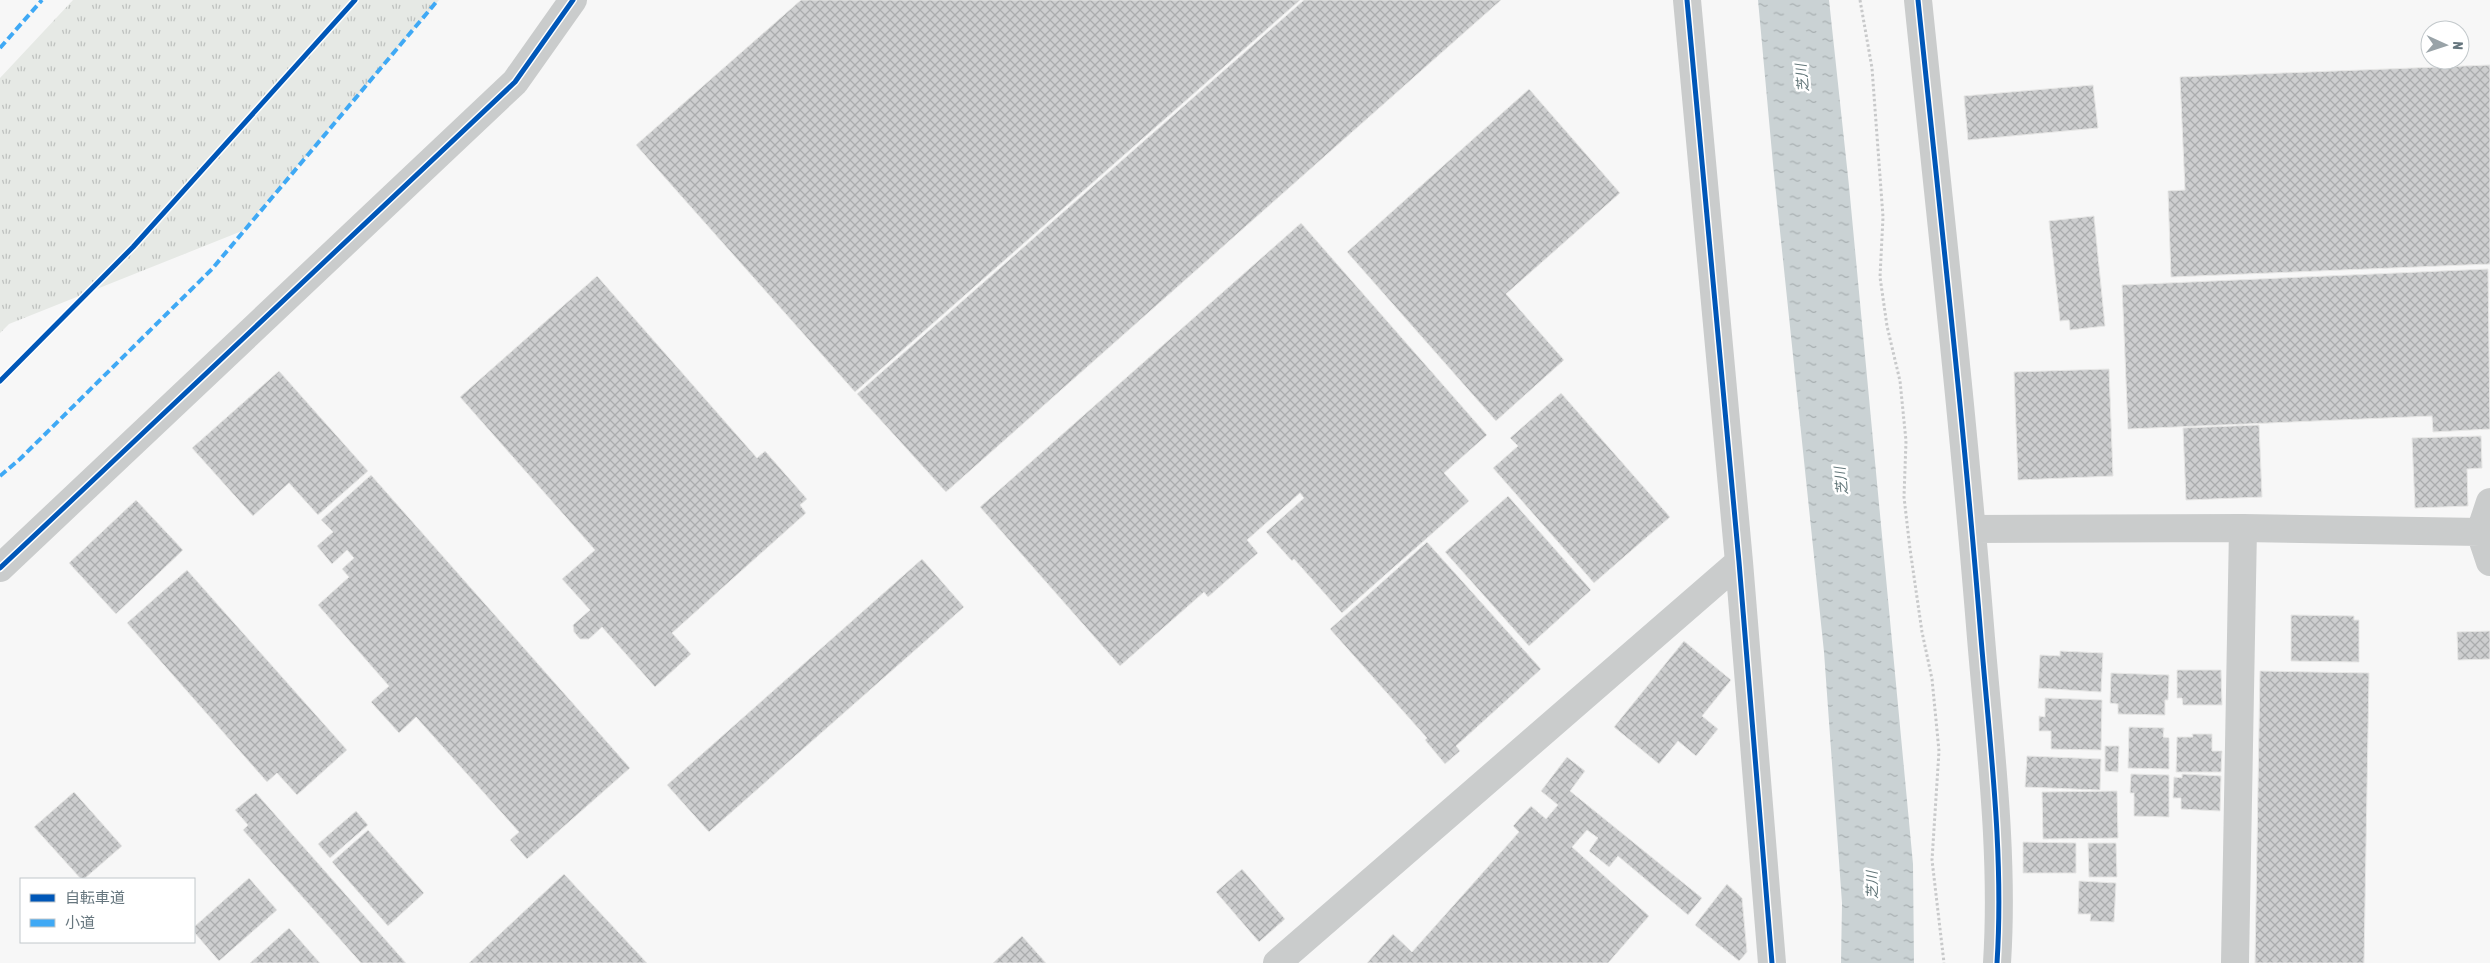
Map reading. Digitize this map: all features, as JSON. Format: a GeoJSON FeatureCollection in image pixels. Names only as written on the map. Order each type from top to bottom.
{"type":"FeatureCollection","features":[{"type":"Feature","properties":{"kind":"street"},"geometry":{"type":"LineString","coordinates":[[0,568],[515,82],[574,0]]}},
{"type":"Feature","properties":{"kind":"street"},"geometry":{"type":"LineString","coordinates":[[1687,0],[1739,562],[1772,963]]}},
{"type":"Feature","properties":{"kind":"street"},"geometry":{"type":"LineString","coordinates":[[1918,0],[1972,529],[1997,830],[2000,926],[1998,963]]}},
{"type":"Feature","properties":{"kind":"street"},"geometry":{"type":"LineString","coordinates":[[2490,502],[2480,532],[2490,562]]}},
{"type":"Feature","properties":{"kind":"street"},"geometry":{"type":"LineString","coordinates":[[1972,529],[2243,528],[2480,532]]}},
{"type":"Feature","properties":{"kind":"street"},"geometry":{"type":"LineString","coordinates":[[2235,963],[2243,528]]}},
{"type":"Feature","properties":{"kind":"street"},"geometry":{"type":"LineString","coordinates":[[1277,963],[1739,562]]}},
{"type":"Feature","properties":{"kind":"path"},"geometry":{"type":"LineString","coordinates":[[1860,0],[1872,68],[1883,217],[1880,277],[1887,326],[1900,381],[1906,441],[1904,497],[1922,632],[1932,679],[1939,751],[1932,860],[1944,963]]}},
{"type":"Feature","properties":{"kind":"green space"},"geometry":{"type":"Polygon","coordinates":[[[73,0],[439,0],[242,231],[9,324],[0,333],[0,78],[73,0]]]}},
{"type":"Feature","properties":{"kind":"water","name":"芝川"},"geometry":{"type":"Polygon","coordinates":[[[1758,0],[1829,0],[1849,186],[1913,864],[1914,963],[1841,963],[1842,903],[1824,652],[1773,164],[1758,0]]]}},
{"type":"Feature","properties":{"kind":"building"},"geometry":{"type":"Polygon","coordinates":[[[801,0],[1300,0],[855,392],[636,145],[801,0]]]}},
{"type":"Feature","properties":{"kind":"building"},"geometry":{"type":"Polygon","coordinates":[[[1304,0],[1501,0],[946,492],[857,394],[1304,0]]]}},
{"type":"Feature","properties":{"kind":"building"},"geometry":{"type":"Polygon","coordinates":[[[2490,65],[2490,264],[2171,277],[2168,191],[2185,190],[2180,77],[2420,68],[2420,70],[2470,70],[2470,66],[2490,65]]]}},
{"type":"Feature","properties":{"kind":"building"},"geometry":{"type":"Polygon","coordinates":[[[2093,85],[2098,128],[1968,140],[1964,96],[2093,85]]]}},
{"type":"Feature","properties":{"kind":"building"},"geometry":{"type":"Polygon","coordinates":[[[1529,89],[1620,193],[1506,294],[1564,360],[1496,421],[1347,252],[1529,89]]]}},
{"type":"Feature","properties":{"kind":"building"},"geometry":{"type":"Polygon","coordinates":[[[2094,216],[2105,326],[2070,330],[2069,320],[2060,321],[2049,221],[2094,216]]]}},
{"type":"Feature","properties":{"kind":"building"},"geometry":{"type":"Polygon","coordinates":[[[1301,223],[1487,435],[1444,473],[1469,501],[1342,613],[1294,559],[1292,561],[1266,532],[1304,498],[1300,493],[1247,540],[1258,553],[1208,597],[1204,592],[1120,666],[980,507],[1301,223]]]}},
{"type":"Feature","properties":{"kind":"building"},"geometry":{"type":"Polygon","coordinates":[[[2488,269],[2490,429],[2433,432],[2432,416],[2128,429],[2122,285],[2488,269]]]}},
{"type":"Feature","properties":{"kind":"building"},"geometry":{"type":"Polygon","coordinates":[[[597,276],[757,458],[765,451],[807,499],[800,505],[806,513],[672,633],[691,654],[655,687],[602,627],[589,639],[580,639],[574,632],[573,625],[590,610],[562,579],[595,550],[460,397],[597,276]]]}},
{"type":"Feature","properties":{"kind":"building"},"geometry":{"type":"Polygon","coordinates":[[[2109,369],[2113,476],[2018,480],[2014,372],[2109,369]]]}},
{"type":"Feature","properties":{"kind":"building"},"geometry":{"type":"Polygon","coordinates":[[[279,371],[368,471],[318,515],[289,483],[253,516],[192,448],[279,371]]]}},
{"type":"Feature","properties":{"kind":"building"},"geometry":{"type":"Polygon","coordinates":[[[1561,393],[1670,517],[1594,583],[1493,468],[1518,446],[1510,438],[1561,393]]]}},
{"type":"Feature","properties":{"kind":"building"},"geometry":{"type":"Polygon","coordinates":[[[2259,425],[2262,497],[2186,500],[2183,428],[2259,425]]]}},
{"type":"Feature","properties":{"kind":"building"},"geometry":{"type":"Polygon","coordinates":[[[2481,436],[2482,468],[2467,469],[2468,506],[2415,508],[2412,438],[2481,436]]]}},
{"type":"Feature","properties":{"kind":"building"},"geometry":{"type":"Polygon","coordinates":[[[371,475],[630,768],[527,859],[510,840],[519,832],[416,717],[399,733],[371,702],[389,686],[318,605],[349,577],[342,569],[354,558],[347,550],[332,564],[317,546],[333,532],[321,520],[371,475]]]}},
{"type":"Feature","properties":{"kind":"building"},"geometry":{"type":"Polygon","coordinates":[[[1508,496],[1591,590],[1529,646],[1445,552],[1508,496]]]}},
{"type":"Feature","properties":{"kind":"building"},"geometry":{"type":"Polygon","coordinates":[[[136,500],[183,550],[116,614],[69,563],[136,500]]]}},
{"type":"Feature","properties":{"kind":"building"},"geometry":{"type":"Polygon","coordinates":[[[1427,542],[1541,669],[1456,746],[1460,751],[1445,764],[1425,740],[1427,738],[1330,629],[1427,542]]]}},
{"type":"Feature","properties":{"kind":"building"},"geometry":{"type":"Polygon","coordinates":[[[922,559],[964,607],[709,832],[667,785],[922,559]]]}},
{"type":"Feature","properties":{"kind":"building"},"geometry":{"type":"Polygon","coordinates":[[[187,570],[347,750],[297,795],[277,773],[267,782],[127,623],[187,570]]]}},
{"type":"Feature","properties":{"kind":"building"},"geometry":{"type":"Polygon","coordinates":[[[2291,615],[2354,616],[2354,620],[2359,620],[2359,662],[2291,661],[2291,615]]]}},
{"type":"Feature","properties":{"kind":"building"},"geometry":{"type":"Polygon","coordinates":[[[2490,631],[2490,659],[2458,660],[2457,632],[2490,631]]]}},
{"type":"Feature","properties":{"kind":"building"},"geometry":{"type":"Polygon","coordinates":[[[1684,641],[1731,680],[1702,716],[1718,729],[1696,756],[1678,741],[1659,764],[1614,727],[1684,641]]]}},
{"type":"Feature","properties":{"kind":"building"},"geometry":{"type":"Polygon","coordinates":[[[2060,651],[2103,653],[2101,692],[2038,688],[2040,655],[2060,656],[2060,651]]]}},
{"type":"Feature","properties":{"kind":"building"},"geometry":{"type":"Polygon","coordinates":[[[2177,670],[2221,670],[2222,705],[2183,705],[2182,698],[2177,698],[2177,670]]]}},
{"type":"Feature","properties":{"kind":"building"},"geometry":{"type":"Polygon","coordinates":[[[2260,671],[2369,673],[2364,963],[2255,963],[2260,671]]]}},
{"type":"Feature","properties":{"kind":"building"},"geometry":{"type":"Polygon","coordinates":[[[2111,673],[2169,675],[2165,715],[2118,714],[2118,704],[2110,703],[2111,673]]]}},
{"type":"Feature","properties":{"kind":"building"},"geometry":{"type":"Polygon","coordinates":[[[2045,698],[2102,700],[2101,750],[2051,749],[2051,731],[2039,731],[2039,716],[2045,717],[2045,698]]]}},
{"type":"Feature","properties":{"kind":"building"},"geometry":{"type":"Polygon","coordinates":[[[2129,727],[2164,728],[2163,737],[2169,738],[2169,769],[2128,768],[2129,727]]]}},
{"type":"Feature","properties":{"kind":"building"},"geometry":{"type":"Polygon","coordinates":[[[2192,734],[2212,734],[2212,751],[2222,751],[2221,772],[2176,772],[2177,737],[2193,737],[2192,734]]]}},
{"type":"Feature","properties":{"kind":"building"},"geometry":{"type":"Polygon","coordinates":[[[2105,746],[2119,746],[2118,772],[2105,771],[2105,746]]]}},
{"type":"Feature","properties":{"kind":"building"},"geometry":{"type":"Polygon","coordinates":[[[2027,756],[2101,759],[2100,790],[2025,787],[2027,756]]]}},
{"type":"Feature","properties":{"kind":"building"},"geometry":{"type":"Polygon","coordinates":[[[1567,757],[1585,771],[1570,791],[1702,898],[1688,915],[1618,856],[1609,867],[1589,851],[1598,838],[1587,830],[1572,847],[1649,916],[1608,963],[1367,963],[1393,934],[1412,952],[1519,832],[1513,826],[1531,806],[1546,819],[1558,805],[1541,791],[1567,757]]]}},
{"type":"Feature","properties":{"kind":"building"},"geometry":{"type":"Polygon","coordinates":[[[2131,774],[2169,775],[2169,817],[2134,816],[2134,793],[2130,793],[2131,774]]]}},
{"type":"Feature","properties":{"kind":"building"},"geometry":{"type":"Polygon","coordinates":[[[2182,774],[2221,776],[2220,811],[2181,809],[2181,798],[2173,798],[2174,777],[2182,778],[2182,774]]]}},
{"type":"Feature","properties":{"kind":"building"},"geometry":{"type":"Polygon","coordinates":[[[2117,791],[2118,838],[2043,839],[2042,792],[2117,791]]]}},
{"type":"Feature","properties":{"kind":"building"},"geometry":{"type":"Polygon","coordinates":[[[74,792],[122,846],[85,878],[80,878],[34,827],[74,792]]]}},
{"type":"Feature","properties":{"kind":"building"},"geometry":{"type":"Polygon","coordinates":[[[256,793],[406,963],[361,963],[243,830],[248,825],[235,810],[256,793]]]}},
{"type":"Feature","properties":{"kind":"building"},"geometry":{"type":"Polygon","coordinates":[[[356,811],[368,825],[330,858],[318,844],[356,811]]]}},
{"type":"Feature","properties":{"kind":"building"},"geometry":{"type":"Polygon","coordinates":[[[368,830],[424,893],[388,926],[332,862],[368,830]]]}},
{"type":"Feature","properties":{"kind":"building"},"geometry":{"type":"Polygon","coordinates":[[[2023,842],[2076,843],[2076,873],[2023,873],[2023,842]]]}},
{"type":"Feature","properties":{"kind":"building"},"geometry":{"type":"Polygon","coordinates":[[[2088,843],[2116,843],[2117,877],[2089,877],[2088,843]]]}},
{"type":"Feature","properties":{"kind":"building"},"geometry":{"type":"Polygon","coordinates":[[[1242,869],[1285,919],[1259,942],[1216,892],[1242,869]]]}},
{"type":"Feature","properties":{"kind":"building"},"geometry":{"type":"Polygon","coordinates":[[[564,874],[647,963],[469,963],[564,874]]]}},
{"type":"Feature","properties":{"kind":"building"},"geometry":{"type":"Polygon","coordinates":[[[249,878],[277,910],[219,961],[195,933],[195,926],[249,878]]]}},
{"type":"Feature","properties":{"kind":"building"},"geometry":{"type":"Polygon","coordinates":[[[2079,881],[2116,883],[2114,922],[2090,921],[2091,914],[2078,914],[2079,881]]]}},
{"type":"Feature","properties":{"kind":"building"},"geometry":{"type":"Polygon","coordinates":[[[1727,884],[1742,898],[1747,952],[1739,961],[1695,925],[1727,884]]]}},
{"type":"Feature","properties":{"kind":"building"},"geometry":{"type":"Polygon","coordinates":[[[289,928],[320,963],[250,963],[289,928]]]}},
{"type":"Feature","properties":{"kind":"building"},"geometry":{"type":"Polygon","coordinates":[[[1022,936],[1046,963],[993,963],[1022,936]]]}},
{"type":"Feature","properties":{"kind":"marked path"},"geometry":{"type":"LineString","coordinates":[[0,48],[42,0]]}},
{"type":"Feature","properties":{"kind":"marked path"},"geometry":{"type":"LineString","coordinates":[[0,476],[20,459],[212,269],[438,0]]}},
{"type":"Feature","properties":{"kind":"cycle path"},"geometry":{"type":"LineString","coordinates":[[0,381],[133,247],[355,0]]}},
{"type":"Feature","properties":{"kind":"cycle path"},"geometry":{"type":"LineString","coordinates":[[0,568],[515,82],[573,0]]}},
{"type":"Feature","properties":{"kind":"cycle path"},"geometry":{"type":"LineString","coordinates":[[1687,0],[1739,562],[1772,963]]}},
{"type":"Feature","properties":{"kind":"cycle path"},"geometry":{"type":"LineString","coordinates":[[1918,0],[1959,399],[1992,760],[1999,882],[1997,963]]}}]}
